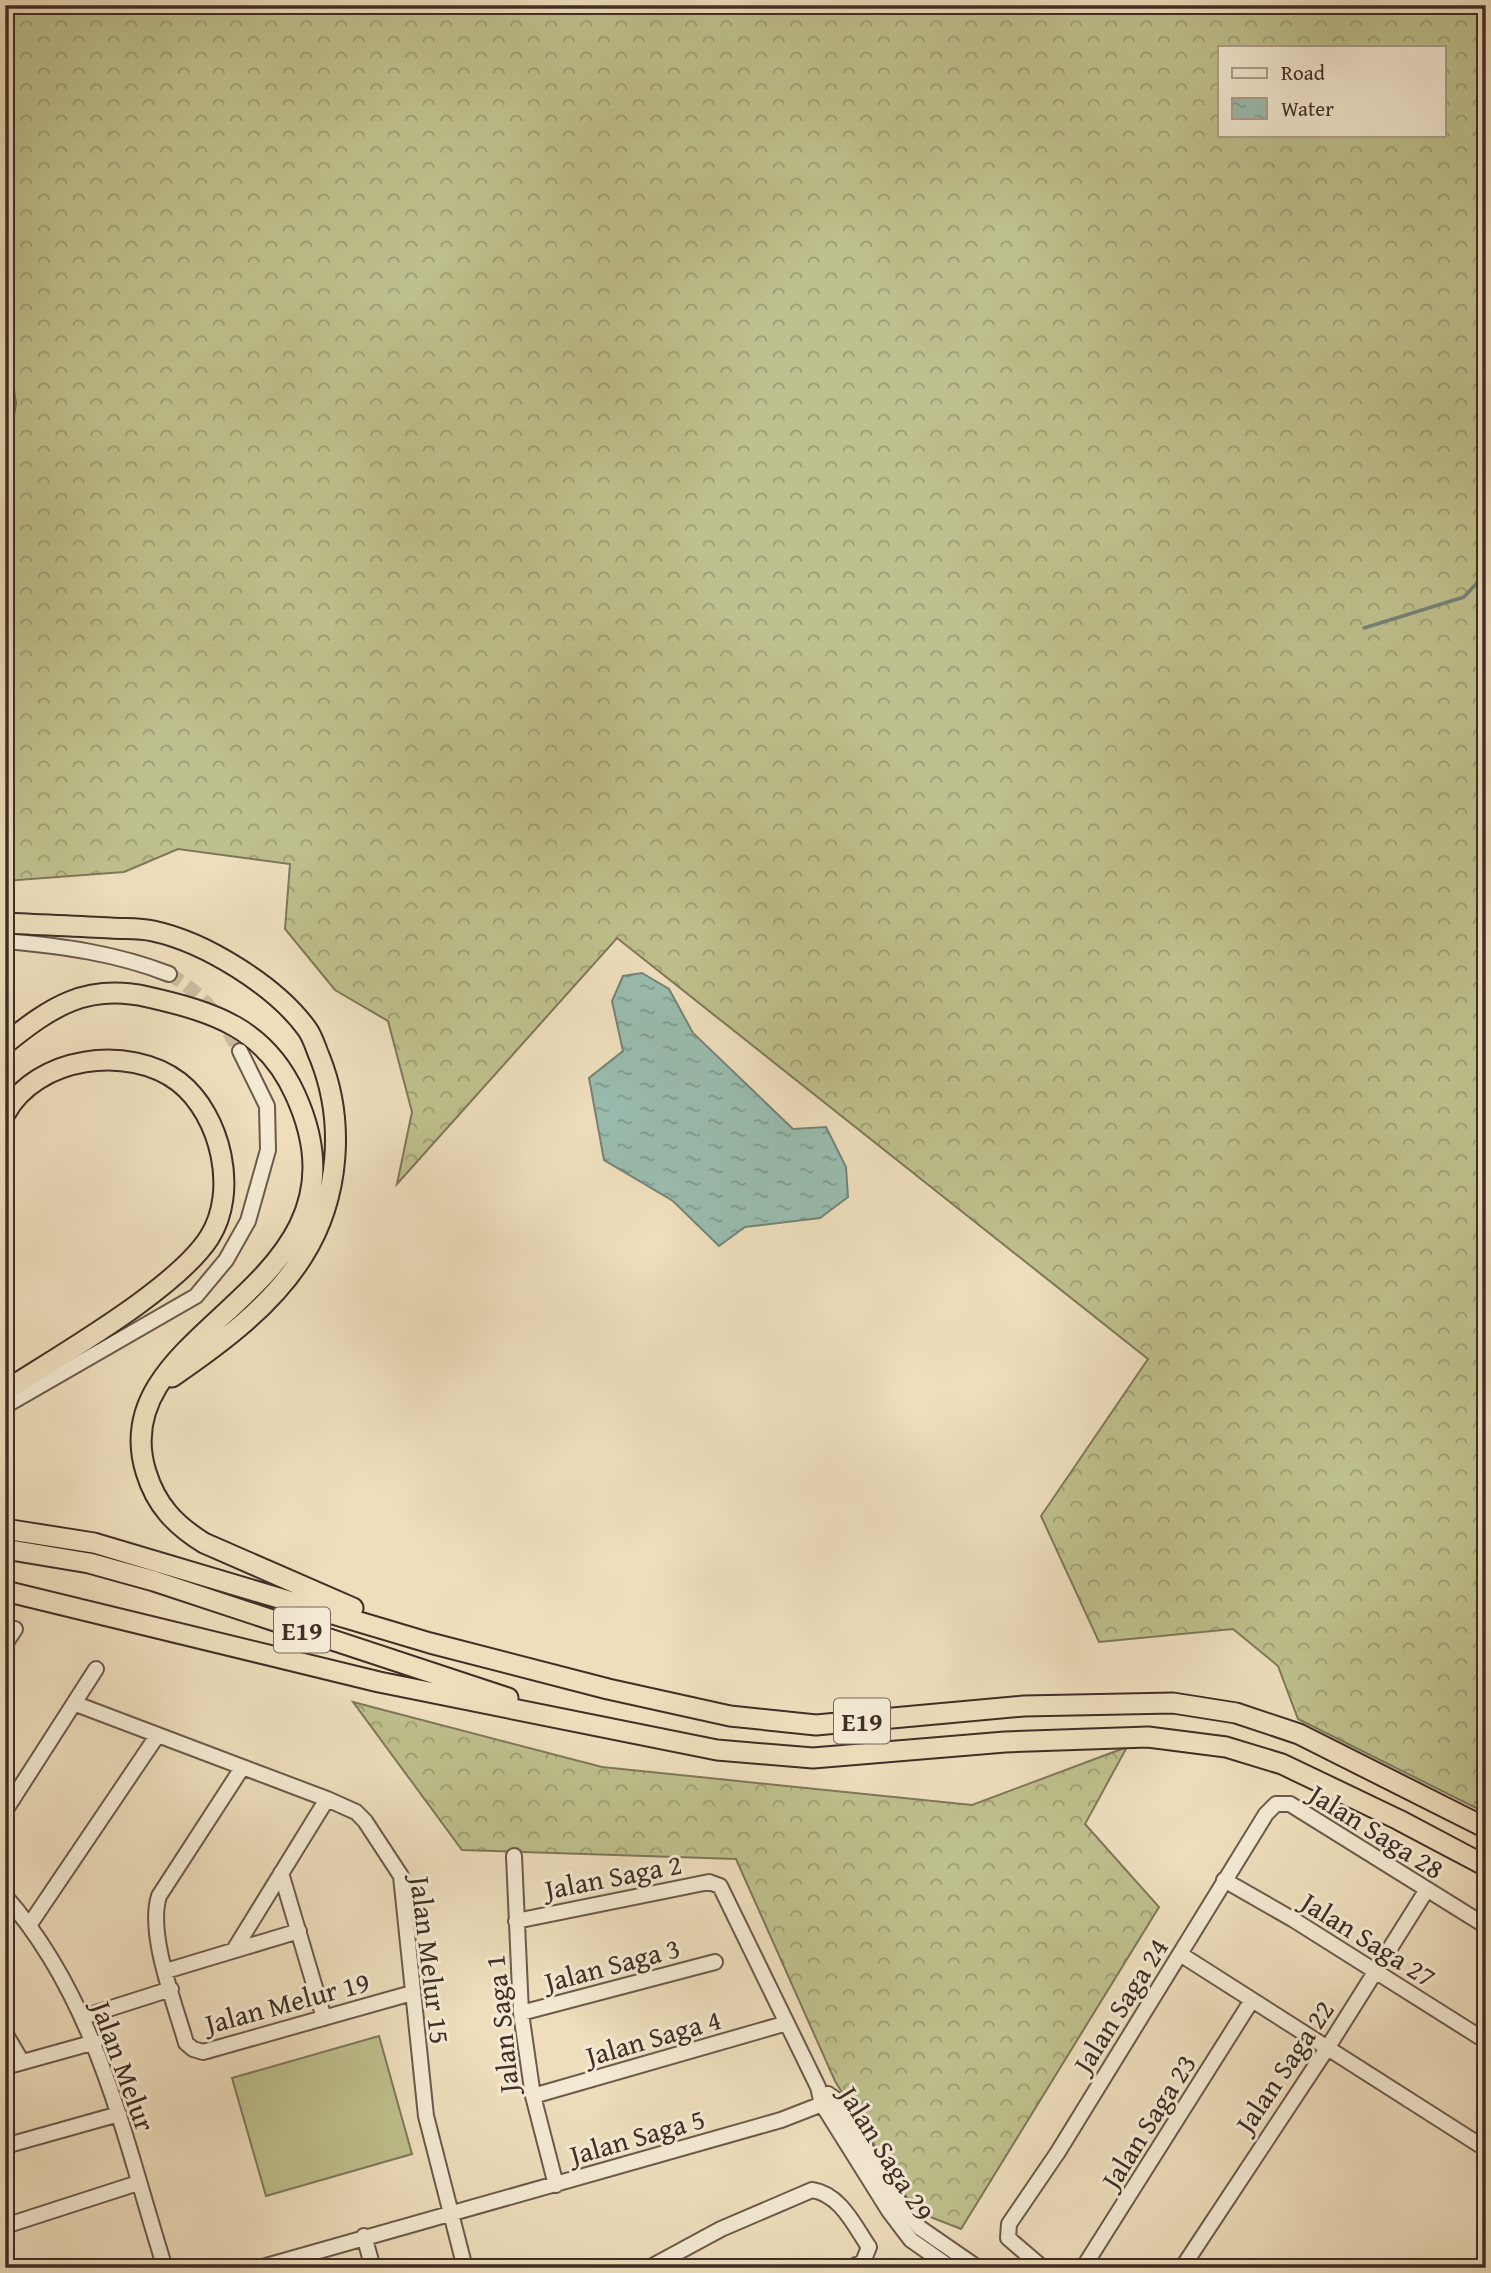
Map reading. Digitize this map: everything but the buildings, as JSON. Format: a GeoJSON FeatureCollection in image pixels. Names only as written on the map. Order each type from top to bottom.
{"type":"FeatureCollection","features":[{"type":"Feature","properties":{"kind":"highway"},"geometry":{"type":"LineString","coordinates":[[5,923],[152,931],[188,942],[237,969],[275,995],[309,1030],[323,1067],[334,1104],[337,1146],[326,1207],[303,1256],[265,1304],[204,1355],[156,1388]]}},
{"type":"Feature","properties":{"kind":"highway"},"geometry":{"type":"LineString","coordinates":[[5,1044],[48,1009],[84,996],[132,993],[169,1001],[222,1019],[258,1038],[287,1074],[310,1125],[314,1174],[303,1220],[274,1269],[194,1340],[156,1388],[139,1437],[145,1468],[163,1508],[181,1529],[204,1543],[430,1643]]}},
{"type":"Feature","properties":{"kind":"highway"},"geometry":{"type":"LineString","coordinates":[[5,1114],[32,1085],[60,1068],[98,1061],[131,1062],[159,1071],[180,1083],[195,1100],[220,1148],[224,1174],[221,1205],[210,1237],[189,1261],[139,1302],[5,1391]]}},
{"type":"Feature","properties":{"kind":"highway","name":"E19"},"geometry":{"type":"LineString","coordinates":[[5,1528],[94,1543],[160,1560],[430,1643],[608,1689],[730,1716],[804,1724],[1024,1706],[1173,1703],[1236,1713],[1299,1734],[1486,1828]]}},
{"type":"Feature","properties":{"kind":"highway","name":"E19"},"geometry":{"type":"LineString","coordinates":[[5,1549],[89,1563],[153,1581],[596,1726],[717,1750],[813,1758],[1005,1742],[1148,1737],[1226,1747],[1282,1765],[1399,1820],[1486,1866]]}},
{"type":"Feature","properties":{"kind":"highway"},"geometry":{"type":"LineString","coordinates":[[5,1591],[379,1682],[596,1726]]}},
{"type":"Feature","properties":{"kind":"street"},"geometry":{"type":"LineString","coordinates":[[5,941],[75,948],[135,961],[169,974]]}},
{"type":"Feature","properties":{"kind":"street"},"geometry":{"type":"LineString","coordinates":[[5,1406],[196,1296],[226,1260],[248,1221],[268,1150],[267,1106],[240,1051]]}},
{"type":"Feature","properties":{"kind":"street"},"geometry":{"type":"LineString","coordinates":[[5,1644],[15,1629]]}},
{"type":"Feature","properties":{"kind":"street"},"geometry":{"type":"LineString","coordinates":[[5,1811],[96,1669]]}},
{"type":"Feature","properties":{"kind":"street","name":"Jalan Melur 15"},"geometry":{"type":"LineString","coordinates":[[76,1704],[157,1737],[327,1799],[356,1812],[365,1821],[401,1876],[426,2116],[465,2268]]}},
{"type":"Feature","properties":{"kind":"street"},"geometry":{"type":"LineString","coordinates":[[30,1924],[157,1737]]}},
{"type":"Feature","properties":{"kind":"street","name":"Jalan Melur 19"},"geometry":{"type":"LineString","coordinates":[[242,1768],[159,1896],[154,1911],[170,1989],[186,2043],[202,2052],[412,1993]]}},
{"type":"Feature","properties":{"kind":"street"},"geometry":{"type":"LineString","coordinates":[[234,1950],[327,1799]]}},
{"type":"Feature","properties":{"kind":"street","name":"Jalan Saga 24"},"geometry":{"type":"LineString","coordinates":[[1043,2268],[1008,2238],[1006,2232],[1224,1880],[1266,1814],[1276,1804]]}},
{"type":"Feature","properties":{"kind":"street","name":"Jalan Saga 28"},"geometry":{"type":"LineString","coordinates":[[1276,1804],[1290,1804],[1486,1926]]}},
{"type":"Feature","properties":{"kind":"street","name":"Jalan Saga 1"},"geometry":{"type":"LineString","coordinates":[[514,1856],[521,2013],[533,2096],[555,2185]]}},
{"type":"Feature","properties":{"kind":"street"},"geometry":{"type":"LineString","coordinates":[[281,1873],[324,2018]]}},
{"type":"Feature","properties":{"kind":"street","name":"Jalan Saga 27"},"geometry":{"type":"LineString","coordinates":[[1224,1880],[1486,2041]]}},
{"type":"Feature","properties":{"kind":"street","name":"Jalan Saga 2"},"geometry":{"type":"LineString","coordinates":[[516,1921],[709,1882],[720,1886]]}},
{"type":"Feature","properties":{"kind":"street","name":"Jalan Saga 29"},"geometry":{"type":"LineString","coordinates":[[720,1886],[818,2087],[920,2228],[978,2268]]}},
{"type":"Feature","properties":{"kind":"street","name":"Jalan Saga 22"},"geometry":{"type":"LineString","coordinates":[[1182,2268],[1328,2048],[1426,1891]]}},
{"type":"Feature","properties":{"kind":"street","name":"Jalan Melur"},"geometry":{"type":"LineString","coordinates":[[5,1896],[30,1924],[83,2017],[94,2042],[119,2114],[165,2268]]}},
{"type":"Feature","properties":{"kind":"street"},"geometry":{"type":"LineString","coordinates":[[166,1970],[299,1931]]}},
{"type":"Feature","properties":{"kind":"street"},"geometry":{"type":"LineString","coordinates":[[1180,1954],[1486,2149]]}},
{"type":"Feature","properties":{"kind":"street","name":"Jalan Saga 3"},"geometry":{"type":"LineString","coordinates":[[521,2013],[715,1962]]}},
{"type":"Feature","properties":{"kind":"street"},"geometry":{"type":"LineString","coordinates":[[83,2017],[170,1989]]}},
{"type":"Feature","properties":{"kind":"street","name":"Jalan Saga 23"},"geometry":{"type":"LineString","coordinates":[[1083,2268],[1252,2000]]}},
{"type":"Feature","properties":{"kind":"street","name":"Jalan Saga 4"},"geometry":{"type":"LineString","coordinates":[[533,2096],[787,2023]]}},
{"type":"Feature","properties":{"kind":"street"},"geometry":{"type":"LineString","coordinates":[[5,2033],[22,2062]]}},
{"type":"Feature","properties":{"kind":"street"},"geometry":{"type":"LineString","coordinates":[[5,2067],[94,2042]]}},
{"type":"Feature","properties":{"kind":"street","name":"Jalan Saga 29"},"geometry":{"type":"LineString","coordinates":[[829,2102],[889,2211],[911,2240],[951,2268]]}},
{"type":"Feature","properties":{"kind":"street","name":"Jalan Saga 5"},"geometry":{"type":"LineString","coordinates":[[259,2268],[364,2236],[781,2120],[829,2102]]}},
{"type":"Feature","properties":{"kind":"street"},"geometry":{"type":"LineString","coordinates":[[5,2146],[119,2114]]}},
{"type":"Feature","properties":{"kind":"street"},"geometry":{"type":"LineString","coordinates":[[5,2226],[138,2183]]}},
{"type":"Feature","properties":{"kind":"street"},"geometry":{"type":"LineString","coordinates":[[649,2268],[721,2229],[812,2190],[824,2192],[834,2198],[869,2247],[863,2262],[850,2268]]}},
{"type":"Feature","properties":{"kind":"street"},"geometry":{"type":"LineString","coordinates":[[364,2236],[373,2268]]}},
{"type":"Feature","properties":{"kind":"green space"},"geometry":{"type":"Polygon","coordinates":[[[5,5],[1486,5],[1486,1813],[1298,1719],[1278,1666],[1233,1629],[1099,1642],[1041,1516],[1148,1359],[617,938],[397,1184],[412,1112],[388,1021],[335,990],[285,929],[290,864],[178,849],[124,872],[5,881],[5,472],[16,403],[9,355],[5,348],[5,5]]]}},
{"type":"Feature","properties":{"kind":"green space"},"geometry":{"type":"Polygon","coordinates":[[[353,1702],[602,1767],[972,1805],[1127,1747],[1085,1824],[1159,1907],[961,2229],[915,2211],[835,2081],[736,1859],[462,1850],[353,1702]]]}},
{"type":"Feature","properties":{"kind":"green space"},"geometry":{"type":"Polygon","coordinates":[[[379,2036],[412,2154],[266,2196],[232,2078],[379,2036]]]}},
{"type":"Feature","properties":{"kind":"water"},"geometry":{"type":"Polygon","coordinates":[[[642,973],[669,989],[693,1033],[793,1129],[826,1127],[846,1167],[848,1197],[820,1218],[745,1227],[719,1246],[673,1201],[604,1160],[589,1078],[623,1051],[612,1001],[623,976],[642,973]]]}},
{"type":"Feature","properties":{"kind":"waterway"},"geometry":{"type":"LineString","coordinates":[[1364,628],[1464,597],[1486,573]]}},
{"type":"Feature","properties":{"kind":"tunnel"},"geometry":{"type":"LineString","coordinates":[[169,974],[210,1007],[240,1051]]}}]}
